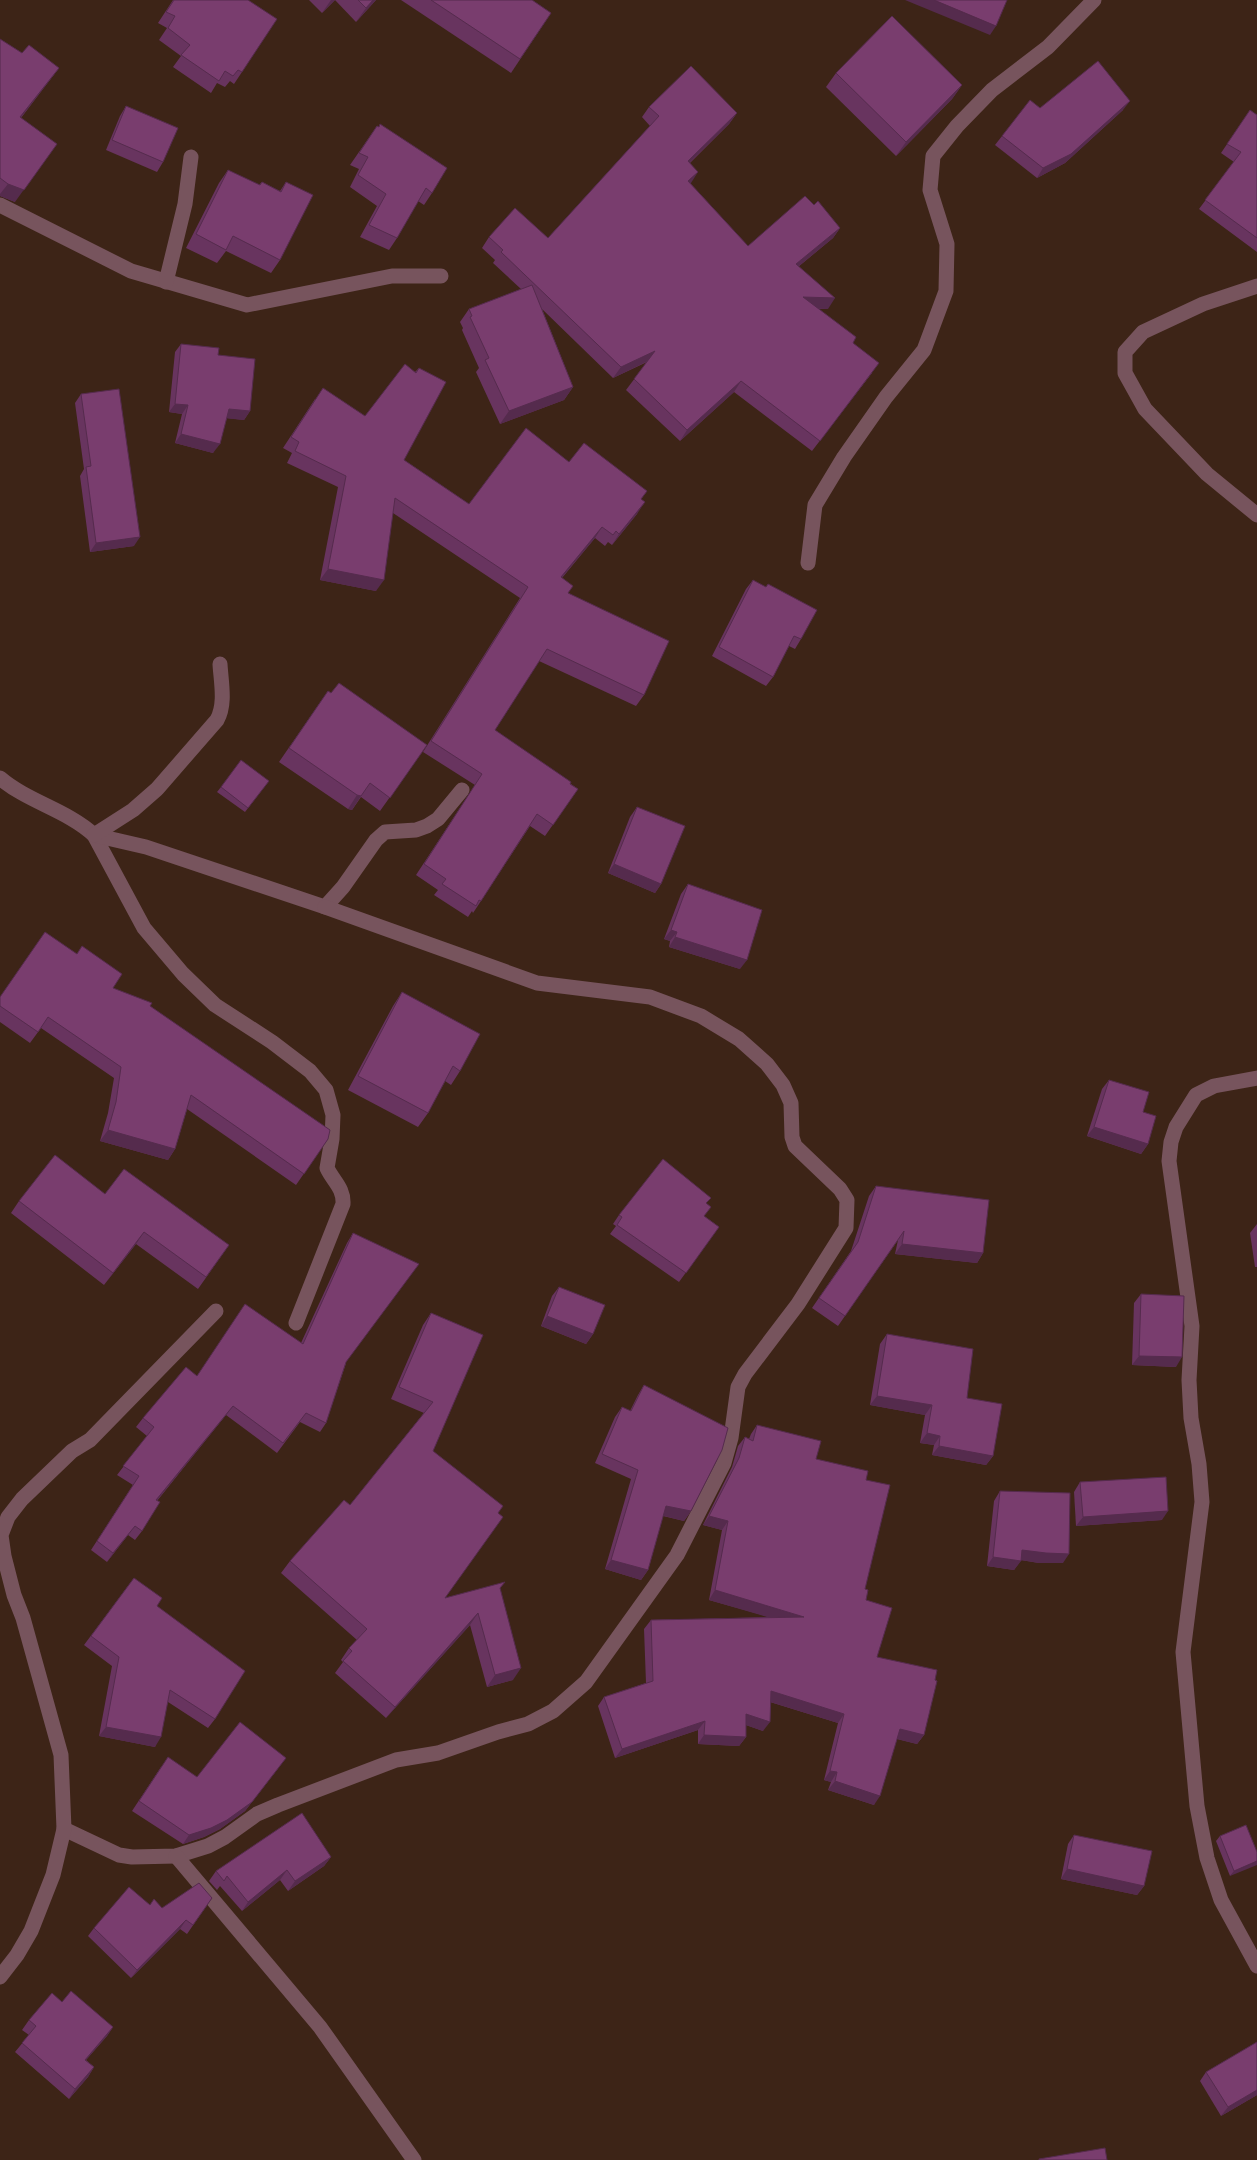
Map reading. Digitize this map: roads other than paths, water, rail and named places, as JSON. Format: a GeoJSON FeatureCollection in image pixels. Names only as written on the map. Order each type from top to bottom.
{"type":"FeatureCollection","features":[{"type":"Feature","properties":{"kind":"street"},"geometry":{"type":"LineString","coordinates":[[808,563],[815,505],[844,457],[886,398],[924,350],[946,291],[947,244],[930,190],[933,156],[957,126],[992,90],[1048,48],[1094,0]]}},
{"type":"Feature","properties":{"kind":"street"},"geometry":{"type":"LineString","coordinates":[[166,282],[185,204],[190,158]]}},
{"type":"Feature","properties":{"kind":"street"},"geometry":{"type":"LineString","coordinates":[[0,205],[131,271],[247,305],[392,276],[441,276]]}},
{"type":"Feature","properties":{"kind":"street"},"geometry":{"type":"LineString","coordinates":[[1257,286],[1203,304],[1144,332],[1125,352],[1125,373],[1145,409],[1207,474],[1257,515]]}},
{"type":"Feature","properties":{"kind":"street"},"geometry":{"type":"LineString","coordinates":[[94,834],[133,810],[157,790],[217,720],[222,704],[220,664]]}},
{"type":"Feature","properties":{"kind":"street"},"geometry":{"type":"LineString","coordinates":[[0,778],[14,789],[84,826],[94,834],[144,928],[183,974],[215,1005],[310,1071],[326,1090],[333,1115],[332,1139],[326,1168],[341,1188],[344,1197],[343,1204],[296,1323]]}},
{"type":"Feature","properties":{"kind":"street"},"geometry":{"type":"LineString","coordinates":[[325,907],[343,887],[376,840],[385,832],[416,830],[427,826],[438,819],[462,790]]}},
{"type":"Feature","properties":{"kind":"street"},"geometry":{"type":"LineString","coordinates":[[64,1829],[119,1855],[132,1857],[176,1856],[208,1846],[225,1837],[257,1814],[396,1760],[438,1753],[498,1732],[528,1724],[553,1712],[586,1682],[678,1555],[724,1463],[731,1438],[738,1387],[745,1374],[798,1304],[846,1228],[847,1200],[840,1189],[796,1146],[792,1137],[791,1103],[783,1085],[767,1064],[739,1039],[701,1016],[650,997],[537,983],[325,907],[146,847],[94,834]]}},
{"type":"Feature","properties":{"kind":"street"},"geometry":{"type":"LineString","coordinates":[[1257,1078],[1214,1086],[1196,1095],[1176,1127],[1171,1142],[1170,1161],[1192,1326],[1189,1380],[1191,1418],[1199,1464],[1202,1502],[1183,1652],[1197,1806],[1207,1858],[1221,1900],[1257,1966]]}},
{"type":"Feature","properties":{"kind":"street"},"geometry":{"type":"LineString","coordinates":[[0,1977],[17,1955],[31,1931],[52,1875],[64,1829],[61,1755],[37,1665],[14,1596],[1,1535],[8,1517],[22,1499],[72,1451],[90,1440],[216,1311]]}},
{"type":"Feature","properties":{"kind":"street"},"geometry":{"type":"LineString","coordinates":[[176,1856],[227,1919],[320,2027],[414,2160]]}}]}
